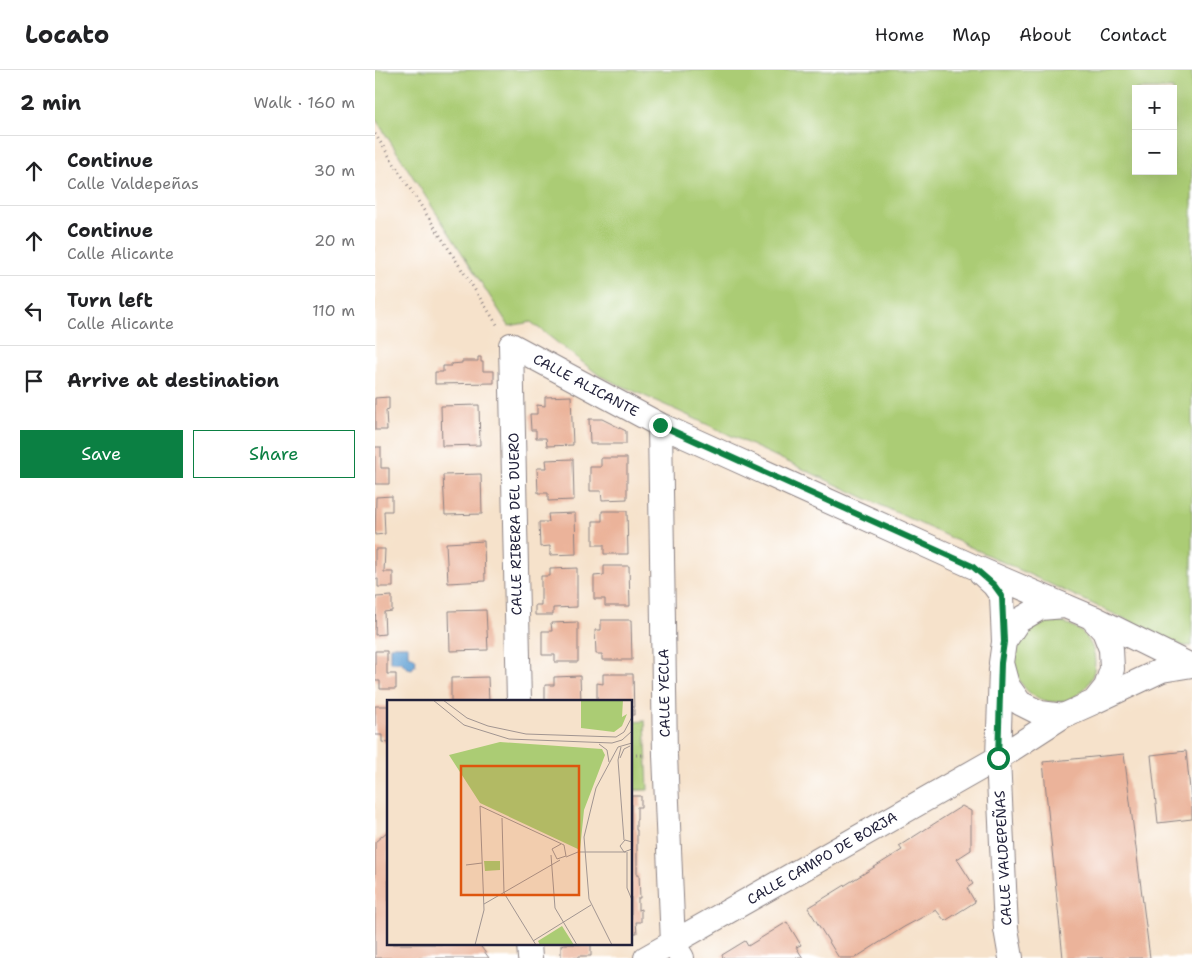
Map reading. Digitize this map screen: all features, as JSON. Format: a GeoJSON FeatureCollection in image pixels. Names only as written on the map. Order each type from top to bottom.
{"type":"FeatureCollection","features":[{"type":"Feature","properties":{"kind":"street","name":"CALLE ALICANTE"},"geometry":{"type":"LineString","coordinates":[[511,345],[660,425],[1065,606]]}},
{"type":"Feature","properties":{"kind":"street","name":"CALLE RIBERA DEL DUERO"},"geometry":{"type":"LineString","coordinates":[[511,345],[519,700]]}},
{"type":"Feature","properties":{"kind":"street","name":"CALLE YECLA"},"geometry":{"type":"LineString","coordinates":[[660,425],[665,754],[677,950]]}},
{"type":"Feature","properties":{"kind":"street","name":"CALLE ALICANTE"},"geometry":{"type":"LineString","coordinates":[[972,566],[994,585],[1002,596],[1002,653]]}},
{"type":"Feature","properties":{"kind":"street"},"geometry":{"type":"LineString","coordinates":[[1063,716],[1040,714],[1020,703],[1007,685],[1002,653],[1018,621],[1040,608],[1065,606],[1190,665]]}},
{"type":"Feature","properties":{"kind":"street"},"geometry":{"type":"LineString","coordinates":[[1091,617],[1104,631],[1111,649],[1112,669],[1106,687],[1094,702]]}},
{"type":"Feature","properties":{"kind":"street","name":"CALLE VALDEPEÑAS"},"geometry":{"type":"LineString","coordinates":[[1002,653],[998,758],[1006,930],[1011,958]]}},
{"type":"Feature","properties":{"kind":"street"},"geometry":{"type":"LineString","coordinates":[[998,758],[1063,716],[1162,670],[1190,665]]}},
{"type":"Feature","properties":{"kind":"street","name":"CALLE CAMPO DE BORJA"},"geometry":{"type":"LineString","coordinates":[[646,958],[677,950],[998,758]]}},
{"type":"Feature","properties":{"kind":"path"},"geometry":{"type":"LineString","coordinates":[[375,134],[511,345]]}},
{"type":"Feature","properties":{"kind":"green space"},"geometry":{"type":"Polygon","coordinates":[[[375,70],[1192,70],[1192,646],[1183,646],[600,376],[531,322],[509,326],[375,118],[375,70]]]}},
{"type":"Feature","properties":{"kind":"green space"},"geometry":{"type":"Polygon","coordinates":[[[1055,622],[1070,625],[1083,634],[1092,647],[1095,662],[1092,677],[1083,690],[1070,699],[1055,702],[1040,699],[1027,690],[1018,677],[1015,662],[1018,647],[1027,634],[1040,625],[1055,622]]]}},
{"type":"Feature","properties":{"kind":"green space"},"geometry":{"type":"Polygon","coordinates":[[[645,721],[648,790],[633,790],[633,722],[645,721]]]}},
{"type":"Feature","properties":{"kind":"water"},"geometry":{"type":"Polygon","coordinates":[[[390,646],[408,646],[408,655],[416,660],[412,669],[406,667],[402,662],[390,662],[390,646]]]}},
{"type":"Feature","properties":{"kind":"building"},"geometry":{"type":"Polygon","coordinates":[[[478,357],[481,357],[481,362],[483,362],[483,371],[494,371],[494,383],[435,384],[435,372],[443,372],[443,366],[451,366],[451,364],[462,363],[462,361],[478,361],[478,357]]]}},
{"type":"Feature","properties":{"kind":"building"},"geometry":{"type":"Polygon","coordinates":[[[571,396],[573,445],[547,446],[546,438],[536,438],[536,430],[531,430],[530,414],[537,414],[537,405],[545,406],[545,397],[571,396]]]}},
{"type":"Feature","properties":{"kind":"building"},"geometry":{"type":"Polygon","coordinates":[[[389,397],[389,409],[386,410],[387,430],[375,430],[375,398],[389,397]]]}},
{"type":"Feature","properties":{"kind":"building"},"geometry":{"type":"Polygon","coordinates":[[[479,405],[480,445],[442,446],[441,406],[479,405]]]}},
{"type":"Feature","properties":{"kind":"building"},"geometry":{"type":"Polygon","coordinates":[[[589,419],[602,419],[626,431],[626,444],[590,444],[589,419]]]}},
{"type":"Feature","properties":{"kind":"building"},"geometry":{"type":"Polygon","coordinates":[[[375,447],[381,447],[381,468],[389,468],[389,484],[375,484],[375,447]]]}},
{"type":"Feature","properties":{"kind":"building"},"geometry":{"type":"Polygon","coordinates":[[[601,458],[627,458],[627,499],[602,500],[601,491],[590,491],[590,467],[601,467],[601,458]]]}},
{"type":"Feature","properties":{"kind":"building"},"geometry":{"type":"Polygon","coordinates":[[[573,459],[574,500],[548,501],[548,493],[538,493],[537,468],[547,468],[546,460],[573,459]]]}},
{"type":"Feature","properties":{"kind":"building"},"geometry":{"type":"Polygon","coordinates":[[[481,474],[482,514],[445,515],[443,475],[481,474]]]}},
{"type":"Feature","properties":{"kind":"building"},"geometry":{"type":"Polygon","coordinates":[[[392,496],[392,511],[384,511],[385,534],[375,535],[376,497],[392,496]]]}},
{"type":"Feature","properties":{"kind":"building"},"geometry":{"type":"Polygon","coordinates":[[[602,511],[627,511],[628,554],[604,554],[604,545],[593,545],[593,521],[602,521],[602,511]]]}},
{"type":"Feature","properties":{"kind":"building"},"geometry":{"type":"Polygon","coordinates":[[[575,513],[576,554],[550,555],[550,546],[540,547],[539,522],[549,522],[548,514],[575,513]]]}},
{"type":"Feature","properties":{"kind":"building"},"geometry":{"type":"Polygon","coordinates":[[[484,541],[485,581],[448,583],[446,543],[484,541]]]}},
{"type":"Feature","properties":{"kind":"building"},"geometry":{"type":"Polygon","coordinates":[[[375,549],[385,549],[384,572],[393,572],[393,587],[378,587],[378,579],[375,579],[375,549]]]}},
{"type":"Feature","properties":{"kind":"building"},"geometry":{"type":"Polygon","coordinates":[[[604,566],[629,566],[630,606],[605,606],[605,599],[594,599],[594,576],[604,575],[604,566]]]}},
{"type":"Feature","properties":{"kind":"building"},"geometry":{"type":"Polygon","coordinates":[[[577,568],[577,607],[553,608],[553,615],[535,615],[535,605],[541,605],[541,576],[550,576],[550,569],[577,568]]]}},
{"type":"Feature","properties":{"kind":"building"},"geometry":{"type":"Polygon","coordinates":[[[392,596],[392,611],[384,612],[385,634],[375,635],[376,597],[392,596]]]}},
{"type":"Feature","properties":{"kind":"building"},"geometry":{"type":"Polygon","coordinates":[[[486,610],[488,650],[450,651],[449,611],[486,610]]]}},
{"type":"Feature","properties":{"kind":"building"},"geometry":{"type":"Polygon","coordinates":[[[601,620],[631,620],[632,660],[602,660],[602,654],[596,654],[595,630],[601,630],[601,620]]]}},
{"type":"Feature","properties":{"kind":"building"},"geometry":{"type":"Polygon","coordinates":[[[578,622],[578,662],[555,662],[555,655],[542,655],[542,631],[552,631],[551,623],[578,622]]]}},
{"type":"Feature","properties":{"kind":"building"},"geometry":{"type":"Polygon","coordinates":[[[375,651],[387,651],[387,674],[396,674],[396,689],[380,689],[380,681],[375,681],[375,651]]]}},
{"type":"Feature","properties":{"kind":"building"},"geometry":{"type":"Polygon","coordinates":[[[603,674],[633,674],[634,715],[633,700],[597,700],[597,683],[603,684],[603,674]]]}},
{"type":"Feature","properties":{"kind":"building"},"geometry":{"type":"Polygon","coordinates":[[[580,676],[581,700],[545,700],[545,685],[554,685],[554,677],[580,676]]]}},
{"type":"Feature","properties":{"kind":"building"},"geometry":{"type":"Polygon","coordinates":[[[488,677],[489,700],[451,700],[451,678],[488,677]]]}},
{"type":"Feature","properties":{"kind":"building"},"geometry":{"type":"Polygon","coordinates":[[[375,706],[387,706],[387,743],[382,742],[382,735],[375,735],[375,706]]]}},
{"type":"Feature","properties":{"kind":"building"},"geometry":{"type":"Polygon","coordinates":[[[1186,751],[1192,819],[1158,823],[1151,755],[1186,751]]]}},
{"type":"Feature","properties":{"kind":"building"},"geometry":{"type":"Polygon","coordinates":[[[1124,754],[1150,958],[1063,958],[1043,762],[1124,754]]]}},
{"type":"Feature","properties":{"kind":"building"},"geometry":{"type":"Polygon","coordinates":[[[633,796],[641,796],[641,807],[637,807],[636,820],[637,874],[639,874],[640,898],[638,898],[638,910],[641,909],[641,922],[636,922],[637,933],[633,933],[633,796]]]}},
{"type":"Feature","properties":{"kind":"building"},"geometry":{"type":"Polygon","coordinates":[[[962,806],[971,811],[971,850],[957,859],[973,884],[967,888],[975,902],[945,921],[936,910],[904,927],[855,958],[839,958],[808,908],[902,850],[899,846],[962,806]]]}},
{"type":"Feature","properties":{"kind":"building"},"geometry":{"type":"Polygon","coordinates":[[[387,832],[387,946],[480,946],[489,958],[375,958],[375,842],[387,832]]]}},
{"type":"Feature","properties":{"kind":"building"},"geometry":{"type":"Polygon","coordinates":[[[787,922],[801,945],[796,947],[803,958],[723,958],[722,955],[745,941],[748,946],[787,922]]]}},
{"type":"Feature","properties":{"kind":"building"},"geometry":{"type":"Polygon","coordinates":[[[561,946],[591,946],[591,956],[561,958],[561,946]]]}},
{"type":"Feature","properties":{"kind":"route"},"geometry":{"type":"LineString","coordinates":[[660,425],[972,566],[994,585],[1002,596],[1004,642],[1001,663],[998,758]]}}]}
